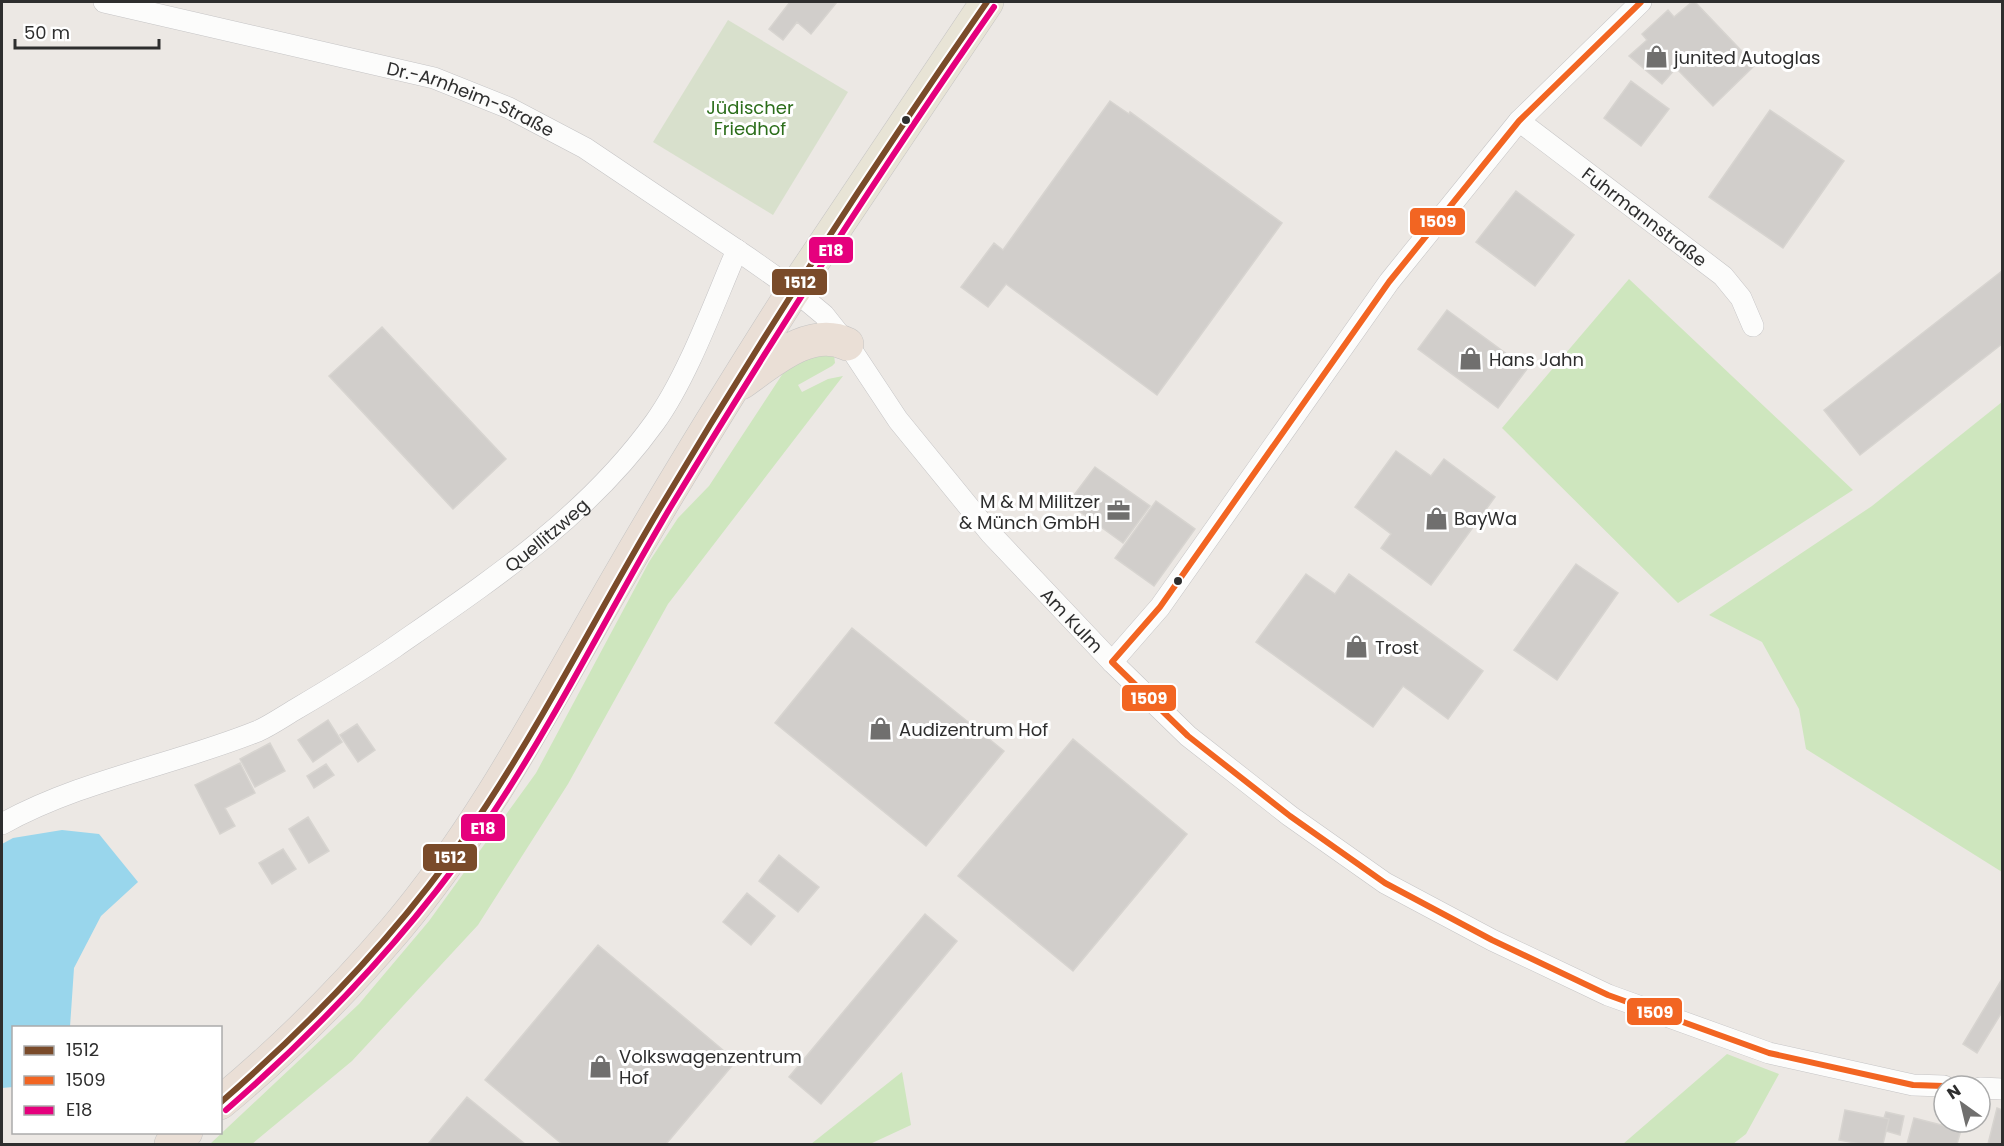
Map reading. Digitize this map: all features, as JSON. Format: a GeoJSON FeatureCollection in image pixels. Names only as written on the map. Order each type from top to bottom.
{"type":"FeatureCollection","features":[{"type":"Feature","properties":{"kind":"highway"},"geometry":{"type":"LineString","coordinates":[[222,1101],[306,1026],[396,929],[449,859],[515,762],[615,583],[731,388],[794,290]]}},
{"type":"Feature","properties":{"kind":"highway"},"geometry":{"type":"LineString","coordinates":[[731,388],[803,343],[824,338],[847,344]]}},
{"type":"Feature","properties":{"kind":"highway"},"geometry":{"type":"LineString","coordinates":[[171,1144],[184,1134]]}},
{"type":"Feature","properties":{"kind":"main road"},"geometry":{"type":"LineString","coordinates":[[794,290],[987,2]]}},
{"type":"Feature","properties":{"kind":"street","name":"Dr.-Arnheim-Straße"},"geometry":{"type":"LineString","coordinates":[[104,2],[172,9],[434,78],[509,108],[585,148],[794,290]]}},
{"type":"Feature","properties":{"kind":"street"},"geometry":{"type":"LineString","coordinates":[[1112,662],[1160,607],[1389,282],[1519,121],[1641,2]]}},
{"type":"Feature","properties":{"kind":"street","name":"Fuhrmannstraße"},"geometry":{"type":"LineString","coordinates":[[1519,121],[1723,276],[1741,298],[1753,326]]}},
{"type":"Feature","properties":{"kind":"street","name":"Quellitzweg"},"geometry":{"type":"LineString","coordinates":[[2,824],[19,814],[99,783],[188,756],[260,730],[344,682],[508,569],[573,515],[621,466],[657,420],[685,366],[738,250]]}},
{"type":"Feature","properties":{"kind":"street","name":"Am Kulm"},"geometry":{"type":"LineString","coordinates":[[794,290],[824,315],[847,344],[898,420],[991,534],[1112,662],[1188,736],[1290,816],[1385,883],[1492,940],[1608,994],[1769,1053],[1913,1085],[1932,1086]]}},
{"type":"Feature","properties":{"kind":"green space","name":"Jüdischer Friedhof"},"geometry":{"type":"Polygon","coordinates":[[[728,20],[848,92],[773,215],[653,142],[728,20]]]}},
{"type":"Feature","properties":{"kind":"green space"},"geometry":{"type":"Polygon","coordinates":[[[1629,279],[1853,490],[1678,603],[1502,428],[1629,279]]]}},
{"type":"Feature","properties":{"kind":"green space"},"geometry":{"type":"Polygon","coordinates":[[[834,355],[835,363],[832,366],[798,385],[802,392],[828,379],[843,376],[668,604],[568,784],[478,925],[352,1061],[252,1144],[210,1144],[359,1004],[429,921],[536,773],[649,562],[678,518],[709,486],[793,358],[834,355]]]}},
{"type":"Feature","properties":{"kind":"green space"},"geometry":{"type":"Polygon","coordinates":[[[2002,402],[2002,872],[1806,749],[1799,709],[1762,642],[1709,615],[1872,506],[2002,402]]]}},
{"type":"Feature","properties":{"kind":"green space"},"geometry":{"type":"Polygon","coordinates":[[[1727,1054],[1779,1074],[1746,1134],[1733,1144],[1623,1144],[1727,1054]]]}},
{"type":"Feature","properties":{"kind":"green space"},"geometry":{"type":"Polygon","coordinates":[[[902,1072],[911,1125],[870,1144],[811,1144],[902,1072]]]}},
{"type":"Feature","properties":{"kind":"water"},"geometry":{"type":"Polygon","coordinates":[[[62,830],[99,834],[138,882],[101,916],[74,968],[70,1026],[12,1026],[12,1087],[2,1088],[2,844],[13,838],[62,830]]]}},
{"type":"Feature","properties":{"kind":"building"},"geometry":{"type":"Polygon","coordinates":[[[790,2],[837,2],[811,34],[797,22],[783,40],[769,29],[790,2]]]}},
{"type":"Feature","properties":{"kind":"building"},"geometry":{"type":"Polygon","coordinates":[[[1695,2],[1755,65],[1713,106],[1676,68],[1662,84],[1629,56],[1647,40],[1642,34],[1668,10],[1674,17],[1695,2]]]}},
{"type":"Feature","properties":{"kind":"building"},"geometry":{"type":"Polygon","coordinates":[[[1631,81],[1669,109],[1641,146],[1604,118],[1631,81]]]}},
{"type":"Feature","properties":{"kind":"building"},"geometry":{"type":"Polygon","coordinates":[[[1110,101],[1129,114],[1130,112],[1282,223],[1157,395],[1006,284],[988,307],[961,287],[994,243],[1003,250],[1110,101]]]}},
{"type":"Feature","properties":{"kind":"building"},"geometry":{"type":"Polygon","coordinates":[[[1770,110],[1844,161],[1783,248],[1709,197],[1770,110]]]}},
{"type":"Feature","properties":{"kind":"building"},"geometry":{"type":"Polygon","coordinates":[[[1516,191],[1574,235],[1535,286],[1476,242],[1516,191]]]}},
{"type":"Feature","properties":{"kind":"building"},"geometry":{"type":"Polygon","coordinates":[[[2002,271],[2002,344],[1860,455],[1824,410],[2002,271]]]}},
{"type":"Feature","properties":{"kind":"building"},"geometry":{"type":"Polygon","coordinates":[[[1447,310],[1527,369],[1498,408],[1418,349],[1447,310]]]}},
{"type":"Feature","properties":{"kind":"building"},"geometry":{"type":"Polygon","coordinates":[[[382,327],[506,459],[453,509],[329,376],[382,327]]]}},
{"type":"Feature","properties":{"kind":"building"},"geometry":{"type":"Polygon","coordinates":[[[1396,451],[1431,476],[1444,459],[1495,497],[1431,585],[1381,548],[1391,534],[1355,507],[1396,451]]]}},
{"type":"Feature","properties":{"kind":"building"},"geometry":{"type":"Polygon","coordinates":[[[1095,467],[1150,506],[1123,543],[1068,503],[1095,467]]]}},
{"type":"Feature","properties":{"kind":"building"},"geometry":{"type":"Polygon","coordinates":[[[1156,501],[1195,529],[1154,586],[1115,558],[1156,501]]]}},
{"type":"Feature","properties":{"kind":"building"},"geometry":{"type":"Polygon","coordinates":[[[1576,564],[1618,593],[1557,680],[1514,650],[1576,564]]]}},
{"type":"Feature","properties":{"kind":"building"},"geometry":{"type":"Polygon","coordinates":[[[1306,574],[1335,594],[1349,574],[1483,671],[1448,719],[1403,686],[1373,727],[1256,642],[1306,574]]]}},
{"type":"Feature","properties":{"kind":"building"},"geometry":{"type":"Polygon","coordinates":[[[852,628],[1004,751],[926,846],[775,723],[852,628]]]}},
{"type":"Feature","properties":{"kind":"building"},"geometry":{"type":"Polygon","coordinates":[[[328,720],[342,742],[313,762],[298,740],[328,720]]]}},
{"type":"Feature","properties":{"kind":"building"},"geometry":{"type":"Polygon","coordinates":[[[357,724],[375,750],[358,762],[340,735],[357,724]]]}},
{"type":"Feature","properties":{"kind":"building"},"geometry":{"type":"Polygon","coordinates":[[[1073,739],[1187,834],[1073,971],[958,876],[1073,739]]]}},
{"type":"Feature","properties":{"kind":"building"},"geometry":{"type":"Polygon","coordinates":[[[270,743],[285,771],[255,787],[240,759],[270,743]]]}},
{"type":"Feature","properties":{"kind":"building"},"geometry":{"type":"Polygon","coordinates":[[[240,763],[255,793],[225,808],[235,826],[220,834],[195,785],[240,763]]]}},
{"type":"Feature","properties":{"kind":"building"},"geometry":{"type":"Polygon","coordinates":[[[326,764],[334,775],[314,788],[307,776],[326,764]]]}},
{"type":"Feature","properties":{"kind":"building"},"geometry":{"type":"Polygon","coordinates":[[[308,817],[329,851],[309,863],[289,829],[308,817]]]}},
{"type":"Feature","properties":{"kind":"building"},"geometry":{"type":"Polygon","coordinates":[[[283,849],[296,869],[272,884],[259,863],[283,849]]]}},
{"type":"Feature","properties":{"kind":"building"},"geometry":{"type":"Polygon","coordinates":[[[779,855],[819,887],[798,912],[759,881],[779,855]]]}},
{"type":"Feature","properties":{"kind":"building"},"geometry":{"type":"Polygon","coordinates":[[[747,893],[775,916],[751,945],[723,922],[747,893]]]}},
{"type":"Feature","properties":{"kind":"building"},"geometry":{"type":"Polygon","coordinates":[[[925,914],[957,941],[821,1104],[789,1077],[925,914]]]}},
{"type":"Feature","properties":{"kind":"building"},"geometry":{"type":"Polygon","coordinates":[[[598,945],[736,1061],[666,1144],[562,1144],[485,1080],[598,945]]]}},
{"type":"Feature","properties":{"kind":"building"},"geometry":{"type":"Polygon","coordinates":[[[2002,979],[2002,1012],[1977,1053],[1963,1044],[2002,979]]]}},
{"type":"Feature","properties":{"kind":"building"},"geometry":{"type":"Polygon","coordinates":[[[467,1097],[525,1144],[428,1144],[467,1097]]]}},
{"type":"Feature","properties":{"kind":"building"},"geometry":{"type":"Polygon","coordinates":[[[1997,1108],[2002,1110],[2002,1144],[1988,1144],[1997,1108]]]}},
{"type":"Feature","properties":{"kind":"building"},"geometry":{"type":"Polygon","coordinates":[[[1845,1110],[1889,1119],[1883,1144],[1860,1144],[1839,1140],[1845,1110]]]}},
{"type":"Feature","properties":{"kind":"building"},"geometry":{"type":"Polygon","coordinates":[[[1886,1112],[1904,1116],[1900,1135],[1886,1131],[1889,1119],[1884,1118],[1886,1112]]]}},
{"type":"Feature","properties":{"kind":"building"},"geometry":{"type":"Polygon","coordinates":[[[1914,1118],[1932,1123],[1932,1134],[1960,1134],[1957,1144],[1907,1144],[1914,1118]]]}},
{"type":"Feature","properties":{"kind":"transit line","name":"1512"},"geometry":{"type":"LineString","coordinates":[[222,1101],[294,1035],[364,964],[458,847],[509,770],[638,545],[778,315],[902,126],[987,2]]}},
{"type":"Feature","properties":{"kind":"transit line","name":"1509"},"geometry":{"type":"LineString","coordinates":[[1641,2],[1519,121],[1389,282],[1160,607],[1112,662],[1188,736],[1290,816],[1385,883],[1492,940],[1608,995],[1769,1053],[1913,1085],[1932,1086]]}},
{"type":"Feature","properties":{"kind":"transit line","name":"E18"},"geometry":{"type":"LineString","coordinates":[[226,1110],[300,1042],[369,970],[434,894],[493,813],[540,738],[670,508],[748,381],[869,192],[994,7]]}},
{"type":"Feature","properties":{"kind":"place","name":"junited Autoglas"},"geometry":{"type":"Point","coordinates":[1656,57]}},
{"type":"Feature","properties":{"kind":"place","name":"Hans Jahn"},"geometry":{"type":"Point","coordinates":[1471,359]}},
{"type":"Feature","properties":{"kind":"place","name":"M & M Militzer & Münch GmbH"},"geometry":{"type":"Point","coordinates":[1118,511]}},
{"type":"Feature","properties":{"kind":"place","name":"BayWa"},"geometry":{"type":"Point","coordinates":[1436,518]}},
{"type":"Feature","properties":{"kind":"place","name":"Trost"},"geometry":{"type":"Point","coordinates":[1357,647]}},
{"type":"Feature","properties":{"kind":"place","name":"Audizentrum Hof"},"geometry":{"type":"Point","coordinates":[881,729]}},
{"type":"Feature","properties":{"kind":"place","name":"Volkswagenzentrum Hof"},"geometry":{"type":"Point","coordinates":[601,1066]}}]}
